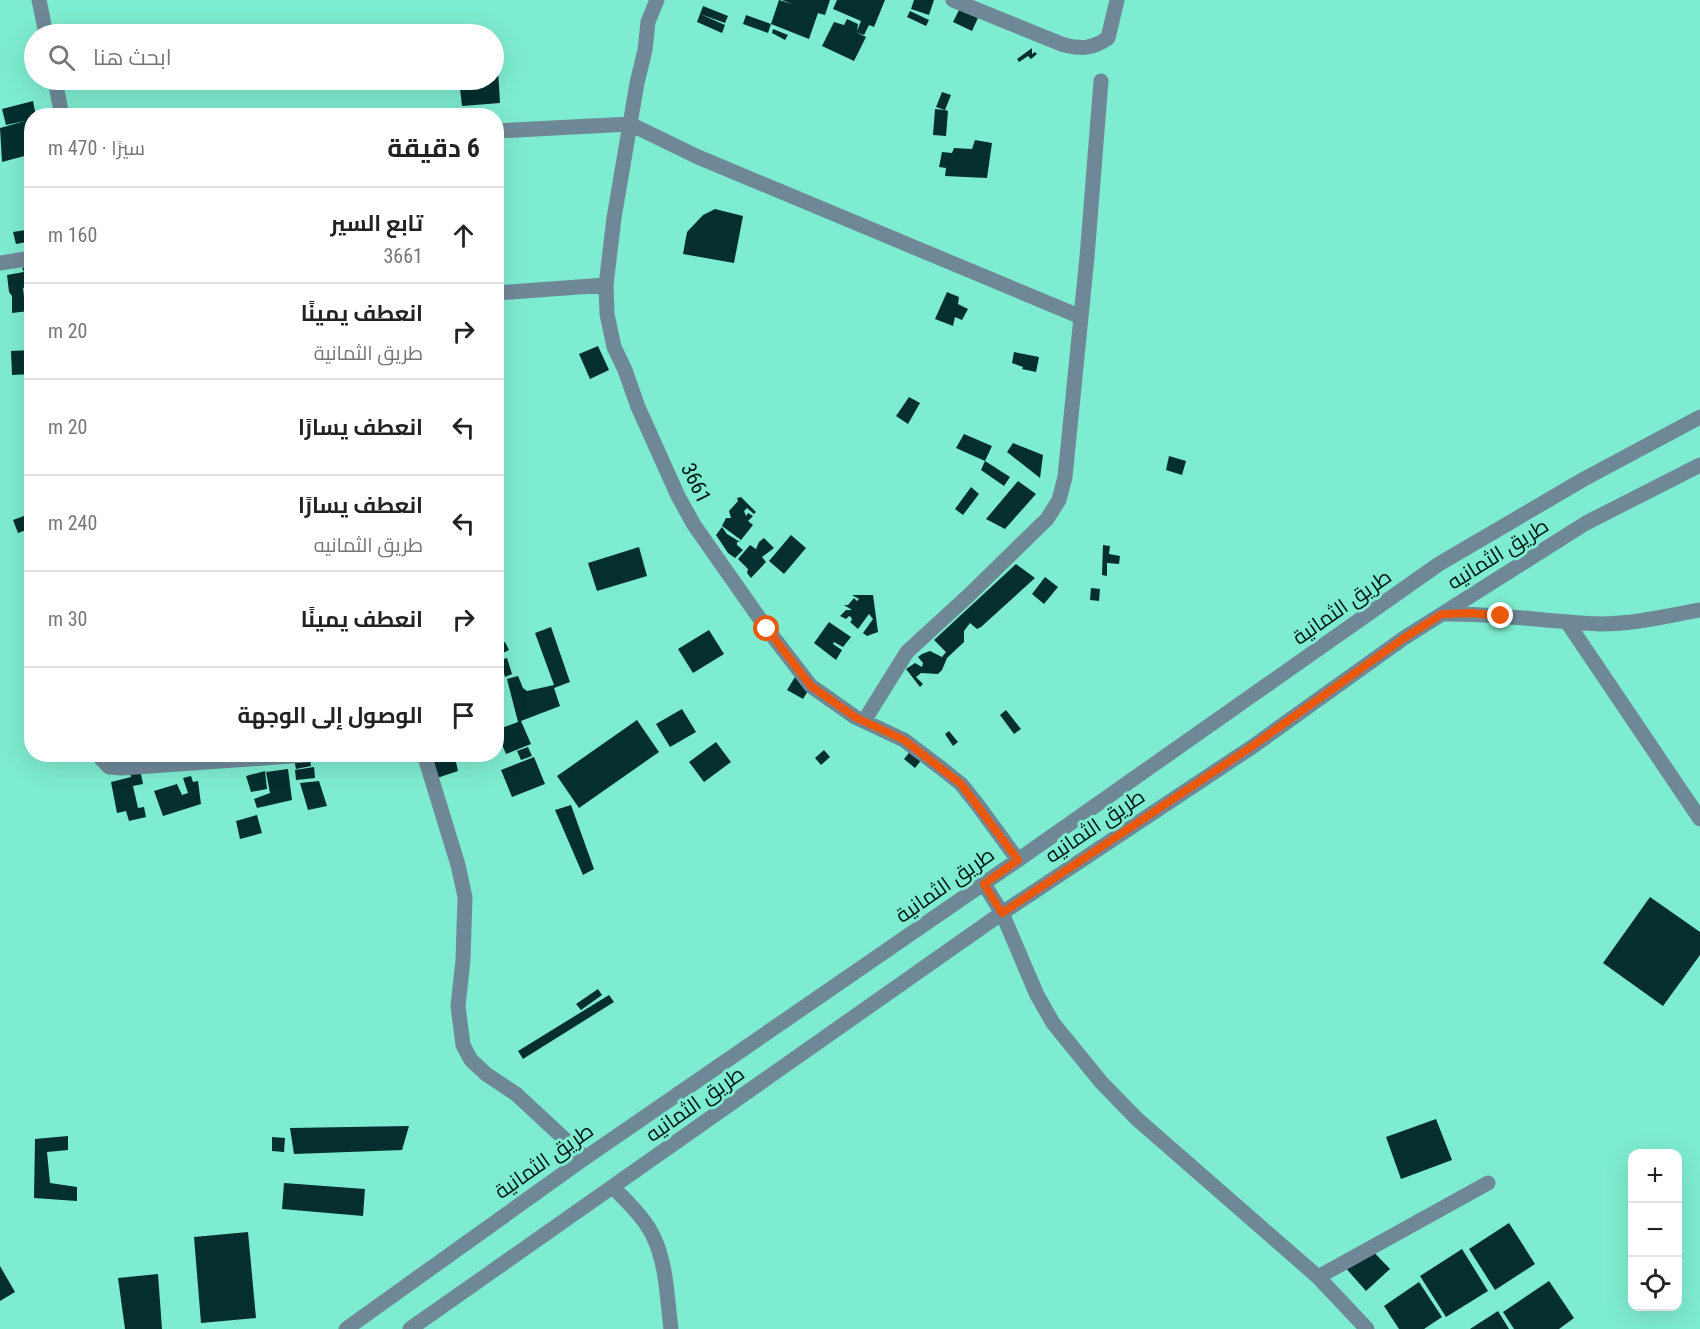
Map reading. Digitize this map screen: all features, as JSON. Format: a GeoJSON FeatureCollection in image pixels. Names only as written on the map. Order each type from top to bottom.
{"type":"FeatureCollection","features":[{"type":"Feature","properties":{"kind":"street"},"geometry":{"type":"LineString","coordinates":[[39,0],[44,24]]}},
{"type":"Feature","properties":{"kind":"street","name":"3661"},"geometry":{"type":"LineString","coordinates":[[657,0],[648,22],[614,218],[606,285],[607,314],[614,347],[668,474],[694,525],[767,629],[811,686],[855,717],[904,740],[961,784],[1018,860]]}},
{"type":"Feature","properties":{"kind":"street"},"geometry":{"type":"LineString","coordinates":[[953,0],[1064,45],[1082,49],[1098,45],[1108,38],[1117,0]]}},
{"type":"Feature","properties":{"kind":"street"},"geometry":{"type":"LineString","coordinates":[[864,721],[907,652],[1047,519],[1059,500],[1065,477],[1101,81]]}},
{"type":"Feature","properties":{"kind":"street"},"geometry":{"type":"LineString","coordinates":[[57,90],[60,108]]}},
{"type":"Feature","properties":{"kind":"street"},"geometry":{"type":"LineString","coordinates":[[504,131],[630,124],[698,157],[1081,317]]}},
{"type":"Feature","properties":{"kind":"street"},"geometry":{"type":"LineString","coordinates":[[0,263],[24,259]]}},
{"type":"Feature","properties":{"kind":"street"},"geometry":{"type":"LineString","coordinates":[[504,292],[606,285]]}},
{"type":"Feature","properties":{"kind":"street","name":"طريق الثمانية"},"geometry":{"type":"LineString","coordinates":[[345,1329],[585,1158],[984,884],[1439,564],[1584,479],[1700,417]]}},
{"type":"Feature","properties":{"kind":"street","name":"طريق الثمانيه"},"geometry":{"type":"LineString","coordinates":[[410,1329],[1002,913],[1251,747],[1404,638],[1586,523],[1700,465]]}},
{"type":"Feature","properties":{"kind":"street"},"geometry":{"type":"LineString","coordinates":[[1442,614],[1472,613],[1601,624],[1639,622],[1700,610]]}},
{"type":"Feature","properties":{"kind":"street"},"geometry":{"type":"LineString","coordinates":[[1567,621],[1700,819]]}},
{"type":"Feature","properties":{"kind":"street"},"geometry":{"type":"LineString","coordinates":[[104,762],[109,767],[122,768],[206,762]]}},
{"type":"Feature","properties":{"kind":"street"},"geometry":{"type":"LineString","coordinates":[[426,762],[458,865],[465,897],[463,960],[458,1006],[463,1045],[471,1060],[486,1074],[516,1094],[585,1158]]}},
{"type":"Feature","properties":{"kind":"street"},"geometry":{"type":"LineString","coordinates":[[984,884],[1002,913],[1036,995],[1053,1023],[1101,1082],[1153,1134],[1318,1277],[1367,1329]]}},
{"type":"Feature","properties":{"kind":"street"},"geometry":{"type":"LineString","coordinates":[[1318,1277],[1488,1183]]}},
{"type":"Feature","properties":{"kind":"street"},"geometry":{"type":"LineString","coordinates":[[613,1187],[654,1237],[663,1265],[671,1329]]}},
{"type":"Feature","properties":{"kind":"building"},"geometry":{"type":"Polygon","coordinates":[[[779,0],[792,4],[782,0],[830,0],[825,15],[818,13],[809,39],[771,24],[779,0]]]}},
{"type":"Feature","properties":{"kind":"building"},"geometry":{"type":"Polygon","coordinates":[[[837,0],[885,0],[874,27],[869,25],[864,35],[856,32],[866,37],[854,61],[822,46],[834,22],[844,25],[847,19],[858,24],[857,31],[861,21],[833,9],[837,0]]]}},
{"type":"Feature","properties":{"kind":"building"},"geometry":{"type":"Polygon","coordinates":[[[914,0],[934,0],[929,15],[911,9],[914,0]]]}},
{"type":"Feature","properties":{"kind":"building"},"geometry":{"type":"Polygon","coordinates":[[[703,6],[728,16],[725,23],[700,14],[703,6]]]}},
{"type":"Feature","properties":{"kind":"building"},"geometry":{"type":"Polygon","coordinates":[[[959,10],[978,18],[972,31],[953,22],[959,10]]]}},
{"type":"Feature","properties":{"kind":"building"},"geometry":{"type":"Polygon","coordinates":[[[910,11],[929,20],[926,26],[907,17],[910,11]]]}},
{"type":"Feature","properties":{"kind":"building"},"geometry":{"type":"Polygon","coordinates":[[[700,14],[725,25],[722,33],[697,22],[700,14]]]}},
{"type":"Feature","properties":{"kind":"building"},"geometry":{"type":"Polygon","coordinates":[[[746,15],[771,24],[768,33],[743,24],[746,15]]]}},
{"type":"Feature","properties":{"kind":"building"},"geometry":{"type":"Polygon","coordinates":[[[773,29],[788,35],[785,40],[772,33],[773,29]]]}},
{"type":"Feature","properties":{"kind":"building"},"geometry":{"type":"Polygon","coordinates":[[[1032,48],[1032,54],[1035,52],[1037,54],[1031,59],[1028,56],[1019,62],[1017,59],[1032,48]]]}},
{"type":"Feature","properties":{"kind":"building"},"geometry":{"type":"Polygon","coordinates":[[[460,90],[499,90],[500,103],[462,106],[460,90]]]}},
{"type":"Feature","properties":{"kind":"building"},"geometry":{"type":"Polygon","coordinates":[[[942,92],[951,95],[945,110],[936,107],[942,92]]]}},
{"type":"Feature","properties":{"kind":"building"},"geometry":{"type":"Polygon","coordinates":[[[33,101],[34,108],[24,108],[24,121],[6,125],[2,109],[33,101]]]}},
{"type":"Feature","properties":{"kind":"building"},"geometry":{"type":"Polygon","coordinates":[[[935,109],[948,111],[946,136],[933,135],[935,109]]]}},
{"type":"Feature","properties":{"kind":"building"},"geometry":{"type":"Polygon","coordinates":[[[24,121],[24,156],[2,162],[0,128],[24,121]]]}},
{"type":"Feature","properties":{"kind":"building"},"geometry":{"type":"Polygon","coordinates":[[[975,140],[992,143],[987,178],[945,176],[946,168],[939,167],[942,152],[952,153],[954,148],[972,149],[975,140]]]}},
{"type":"Feature","properties":{"kind":"building"},"geometry":{"type":"Polygon","coordinates":[[[715,209],[743,216],[734,263],[683,254],[687,232],[703,215],[715,209]]]}},
{"type":"Feature","properties":{"kind":"building"},"geometry":{"type":"Polygon","coordinates":[[[24,230],[24,242],[16,244],[13,232],[24,230]]]}},
{"type":"Feature","properties":{"kind":"building"},"geometry":{"type":"Polygon","coordinates":[[[24,272],[24,312],[12,313],[12,296],[9,292],[7,275],[24,272]]]}},
{"type":"Feature","properties":{"kind":"building"},"geometry":{"type":"Polygon","coordinates":[[[947,292],[959,297],[958,304],[968,309],[962,320],[955,317],[953,326],[935,319],[947,292]]]}},
{"type":"Feature","properties":{"kind":"building"},"geometry":{"type":"Polygon","coordinates":[[[598,346],[609,370],[590,379],[579,354],[598,346]]]}},
{"type":"Feature","properties":{"kind":"building"},"geometry":{"type":"Polygon","coordinates":[[[24,350],[24,374],[12,375],[11,351],[24,350]]]}},
{"type":"Feature","properties":{"kind":"building"},"geometry":{"type":"Polygon","coordinates":[[[1014,352],[1039,357],[1036,372],[1022,369],[1023,367],[1012,363],[1014,352]]]}},
{"type":"Feature","properties":{"kind":"building"},"geometry":{"type":"Polygon","coordinates":[[[909,397],[920,403],[908,424],[896,416],[909,397]]]}},
{"type":"Feature","properties":{"kind":"building"},"geometry":{"type":"Polygon","coordinates":[[[964,434],[992,446],[985,461],[956,448],[964,434]]]}},
{"type":"Feature","properties":{"kind":"building"},"geometry":{"type":"Polygon","coordinates":[[[1013,443],[1043,455],[1040,478],[1007,452],[1013,443]]]}},
{"type":"Feature","properties":{"kind":"building"},"geometry":{"type":"Polygon","coordinates":[[[1169,456],[1186,461],[1182,475],[1166,470],[1169,456]]]}},
{"type":"Feature","properties":{"kind":"building"},"geometry":{"type":"Polygon","coordinates":[[[985,461],[1010,477],[1004,486],[981,470],[985,461]]]}},
{"type":"Feature","properties":{"kind":"building"},"geometry":{"type":"Polygon","coordinates":[[[1018,481],[1036,494],[1005,529],[986,519],[1018,481]]]}},
{"type":"Feature","properties":{"kind":"building"},"geometry":{"type":"Polygon","coordinates":[[[971,487],[979,494],[963,515],[955,509],[971,487]]]}},
{"type":"Feature","properties":{"kind":"building"},"geometry":{"type":"Polygon","coordinates":[[[741,497],[756,512],[754,514],[747,508],[744,511],[746,516],[748,513],[753,516],[748,521],[753,525],[741,540],[722,526],[726,518],[731,518],[729,511],[738,501],[737,498],[741,497]]]}},
{"type":"Feature","properties":{"kind":"building"},"geometry":{"type":"Polygon","coordinates":[[[24,516],[24,531],[18,533],[13,520],[24,516]]]}},
{"type":"Feature","properties":{"kind":"building"},"geometry":{"type":"Polygon","coordinates":[[[722,527],[727,534],[740,542],[737,542],[737,545],[743,550],[735,558],[728,553],[716,535],[722,527]]]}},
{"type":"Feature","properties":{"kind":"building"},"geometry":{"type":"Polygon","coordinates":[[[791,535],[806,548],[784,574],[769,561],[791,535]]]}},
{"type":"Feature","properties":{"kind":"building"},"geometry":{"type":"Polygon","coordinates":[[[764,538],[774,548],[762,557],[766,562],[751,578],[747,573],[748,569],[738,559],[750,545],[756,549],[764,538]]]}},
{"type":"Feature","properties":{"kind":"building"},"geometry":{"type":"Polygon","coordinates":[[[1103,545],[1110,546],[1109,554],[1120,556],[1119,564],[1107,563],[1107,576],[1102,575],[1103,545]]]}},
{"type":"Feature","properties":{"kind":"building"},"geometry":{"type":"Polygon","coordinates":[[[639,547],[647,576],[597,591],[588,563],[639,547]]]}},
{"type":"Feature","properties":{"kind":"building"},"geometry":{"type":"Polygon","coordinates":[[[1016,564],[1035,578],[981,627],[977,629],[970,623],[964,631],[964,642],[947,658],[938,674],[921,673],[916,677],[923,684],[920,687],[906,669],[915,663],[922,667],[923,663],[918,657],[930,651],[942,657],[946,652],[934,640],[1016,564]]]}},
{"type":"Feature","properties":{"kind":"building"},"geometry":{"type":"Polygon","coordinates":[[[1045,577],[1058,587],[1044,604],[1032,594],[1045,577]]]}},
{"type":"Feature","properties":{"kind":"building"},"geometry":{"type":"Polygon","coordinates":[[[1091,588],[1100,589],[1099,601],[1090,600],[1091,588]]]}},
{"type":"Feature","properties":{"kind":"building"},"geometry":{"type":"Polygon","coordinates":[[[852,595],[873,595],[878,632],[867,636],[863,633],[873,619],[869,614],[858,629],[850,622],[851,617],[846,619],[840,616],[846,610],[852,610],[844,605],[848,605],[854,598],[857,601],[859,599],[852,595]]]}},
{"type":"Feature","properties":{"kind":"building"},"geometry":{"type":"Polygon","coordinates":[[[829,622],[851,637],[843,647],[834,642],[833,644],[842,650],[836,660],[814,643],[829,622]]]}},
{"type":"Feature","properties":{"kind":"building"},"geometry":{"type":"Polygon","coordinates":[[[551,627],[570,682],[554,688],[560,706],[521,721],[531,744],[506,754],[504,727],[518,722],[507,679],[518,676],[523,688],[527,691],[554,685],[535,633],[551,627]]]}},
{"type":"Feature","properties":{"kind":"building"},"geometry":{"type":"Polygon","coordinates":[[[709,630],[724,654],[693,673],[678,649],[709,630]]]}},
{"type":"Feature","properties":{"kind":"building"},"geometry":{"type":"Polygon","coordinates":[[[504,642],[509,650],[504,652],[504,642]]]}},
{"type":"Feature","properties":{"kind":"building"},"geometry":{"type":"Polygon","coordinates":[[[507,658],[512,674],[505,677],[504,674],[504,659],[507,658]]]}},
{"type":"Feature","properties":{"kind":"building"},"geometry":{"type":"Polygon","coordinates":[[[795,677],[811,686],[803,699],[787,690],[795,677]]]}},
{"type":"Feature","properties":{"kind":"building"},"geometry":{"type":"Polygon","coordinates":[[[682,709],[696,732],[670,747],[656,724],[682,709]]]}},
{"type":"Feature","properties":{"kind":"building"},"geometry":{"type":"Polygon","coordinates":[[[1006,710],[1021,729],[1014,734],[1000,715],[1006,710]]]}},
{"type":"Feature","properties":{"kind":"building"},"geometry":{"type":"Polygon","coordinates":[[[637,720],[659,752],[579,808],[557,776],[637,720]]]}},
{"type":"Feature","properties":{"kind":"building"},"geometry":{"type":"Polygon","coordinates":[[[949,731],[958,742],[953,746],[945,734],[949,731]]]}},
{"type":"Feature","properties":{"kind":"building"},"geometry":{"type":"Polygon","coordinates":[[[716,742],[731,762],[704,782],[689,762],[716,742]]]}},
{"type":"Feature","properties":{"kind":"building"},"geometry":{"type":"Polygon","coordinates":[[[528,747],[532,756],[521,760],[517,751],[528,747]]]}},
{"type":"Feature","properties":{"kind":"building"},"geometry":{"type":"Polygon","coordinates":[[[912,749],[923,758],[915,768],[904,759],[912,749]]]}},
{"type":"Feature","properties":{"kind":"building"},"geometry":{"type":"Polygon","coordinates":[[[824,750],[830,757],[821,765],[815,758],[824,750]]]}},
{"type":"Feature","properties":{"kind":"building"},"geometry":{"type":"Polygon","coordinates":[[[534,757],[545,784],[512,797],[501,770],[534,757]]]}},
{"type":"Feature","properties":{"kind":"building"},"geometry":{"type":"Polygon","coordinates":[[[295,762],[310,762],[311,766],[296,769],[295,762]]]}},
{"type":"Feature","properties":{"kind":"building"},"geometry":{"type":"Polygon","coordinates":[[[431,762],[456,762],[458,771],[437,778],[431,762]]]}},
{"type":"Feature","properties":{"kind":"building"},"geometry":{"type":"Polygon","coordinates":[[[314,767],[315,778],[296,780],[295,770],[314,767]]]}},
{"type":"Feature","properties":{"kind":"building"},"geometry":{"type":"Polygon","coordinates":[[[140,769],[143,784],[133,786],[138,808],[144,807],[146,817],[129,821],[126,811],[117,813],[111,782],[131,777],[130,771],[140,769]]]}},
{"type":"Feature","properties":{"kind":"building"},"geometry":{"type":"Polygon","coordinates":[[[288,769],[292,800],[257,808],[254,799],[270,793],[266,772],[288,769]]]}},
{"type":"Feature","properties":{"kind":"building"},"geometry":{"type":"Polygon","coordinates":[[[265,771],[267,789],[251,792],[246,776],[265,771]]]}},
{"type":"Feature","properties":{"kind":"building"},"geometry":{"type":"Polygon","coordinates":[[[191,776],[193,782],[198,781],[201,804],[163,816],[154,791],[177,784],[182,795],[188,793],[183,778],[191,776]]]}},
{"type":"Feature","properties":{"kind":"building"},"geometry":{"type":"Polygon","coordinates":[[[319,781],[327,806],[308,810],[300,783],[319,781]]]}},
{"type":"Feature","properties":{"kind":"building"},"geometry":{"type":"Polygon","coordinates":[[[571,805],[594,869],[583,875],[555,810],[571,805]]]}},
{"type":"Feature","properties":{"kind":"building"},"geometry":{"type":"Polygon","coordinates":[[[257,815],[262,833],[240,839],[236,821],[257,815]]]}},
{"type":"Feature","properties":{"kind":"building"},"geometry":{"type":"Polygon","coordinates":[[[1650,897],[1700,932],[1700,955],[1663,1006],[1603,963],[1650,897]]]}},
{"type":"Feature","properties":{"kind":"building"},"geometry":{"type":"Polygon","coordinates":[[[598,989],[602,995],[581,1010],[576,1004],[598,989]]]}},
{"type":"Feature","properties":{"kind":"building"},"geometry":{"type":"Polygon","coordinates":[[[609,995],[614,1002],[523,1059],[518,1051],[609,995]]]}},
{"type":"Feature","properties":{"kind":"building"},"geometry":{"type":"Polygon","coordinates":[[[1436,1119],[1452,1160],[1401,1179],[1386,1137],[1436,1119]]]}},
{"type":"Feature","properties":{"kind":"building"},"geometry":{"type":"Polygon","coordinates":[[[409,1126],[402,1150],[294,1154],[290,1128],[409,1126]]]}},
{"type":"Feature","properties":{"kind":"building"},"geometry":{"type":"Polygon","coordinates":[[[68,1136],[68,1150],[47,1152],[50,1183],[77,1187],[77,1201],[34,1198],[35,1139],[68,1136]]]}},
{"type":"Feature","properties":{"kind":"building"},"geometry":{"type":"Polygon","coordinates":[[[272,1137],[285,1138],[284,1152],[272,1151],[272,1137]]]}},
{"type":"Feature","properties":{"kind":"building"},"geometry":{"type":"Polygon","coordinates":[[[284,1183],[365,1189],[363,1216],[282,1209],[284,1183]]]}},
{"type":"Feature","properties":{"kind":"building"},"geometry":{"type":"Polygon","coordinates":[[[1509,1223],[1535,1264],[1495,1290],[1469,1249],[1509,1223]]]}},
{"type":"Feature","properties":{"kind":"building"},"geometry":{"type":"Polygon","coordinates":[[[248,1232],[256,1318],[201,1323],[194,1237],[248,1232]]]}},
{"type":"Feature","properties":{"kind":"building"},"geometry":{"type":"Polygon","coordinates":[[[1366,1244],[1390,1269],[1366,1291],[1343,1265],[1366,1244]]]}},
{"type":"Feature","properties":{"kind":"building"},"geometry":{"type":"Polygon","coordinates":[[[1462,1249],[1488,1291],[1446,1317],[1420,1276],[1462,1249]]]}},
{"type":"Feature","properties":{"kind":"building"},"geometry":{"type":"Polygon","coordinates":[[[0,1266],[15,1292],[0,1301],[0,1266]]]}},
{"type":"Feature","properties":{"kind":"building"},"geometry":{"type":"Polygon","coordinates":[[[158,1274],[162,1329],[125,1329],[118,1278],[158,1274]]]}},
{"type":"Feature","properties":{"kind":"building"},"geometry":{"type":"Polygon","coordinates":[[[1549,1281],[1574,1318],[1559,1329],[1514,1329],[1503,1312],[1549,1281]]]}},
{"type":"Feature","properties":{"kind":"building"},"geometry":{"type":"Polygon","coordinates":[[[1419,1282],[1442,1317],[1424,1329],[1399,1329],[1384,1306],[1419,1282]]]}},
{"type":"Feature","properties":{"kind":"building"},"geometry":{"type":"Polygon","coordinates":[[[1498,1311],[1509,1329],[1470,1329],[1498,1311]]]}},
{"type":"Feature","properties":{"kind":"route"},"geometry":{"type":"LineString","coordinates":[[767,629],[811,686],[855,717],[904,740],[961,784],[1003,837],[1018,860],[984,884],[1002,913],[1251,747],[1404,638],[1442,614],[1472,613],[1501,616]]}}]}
